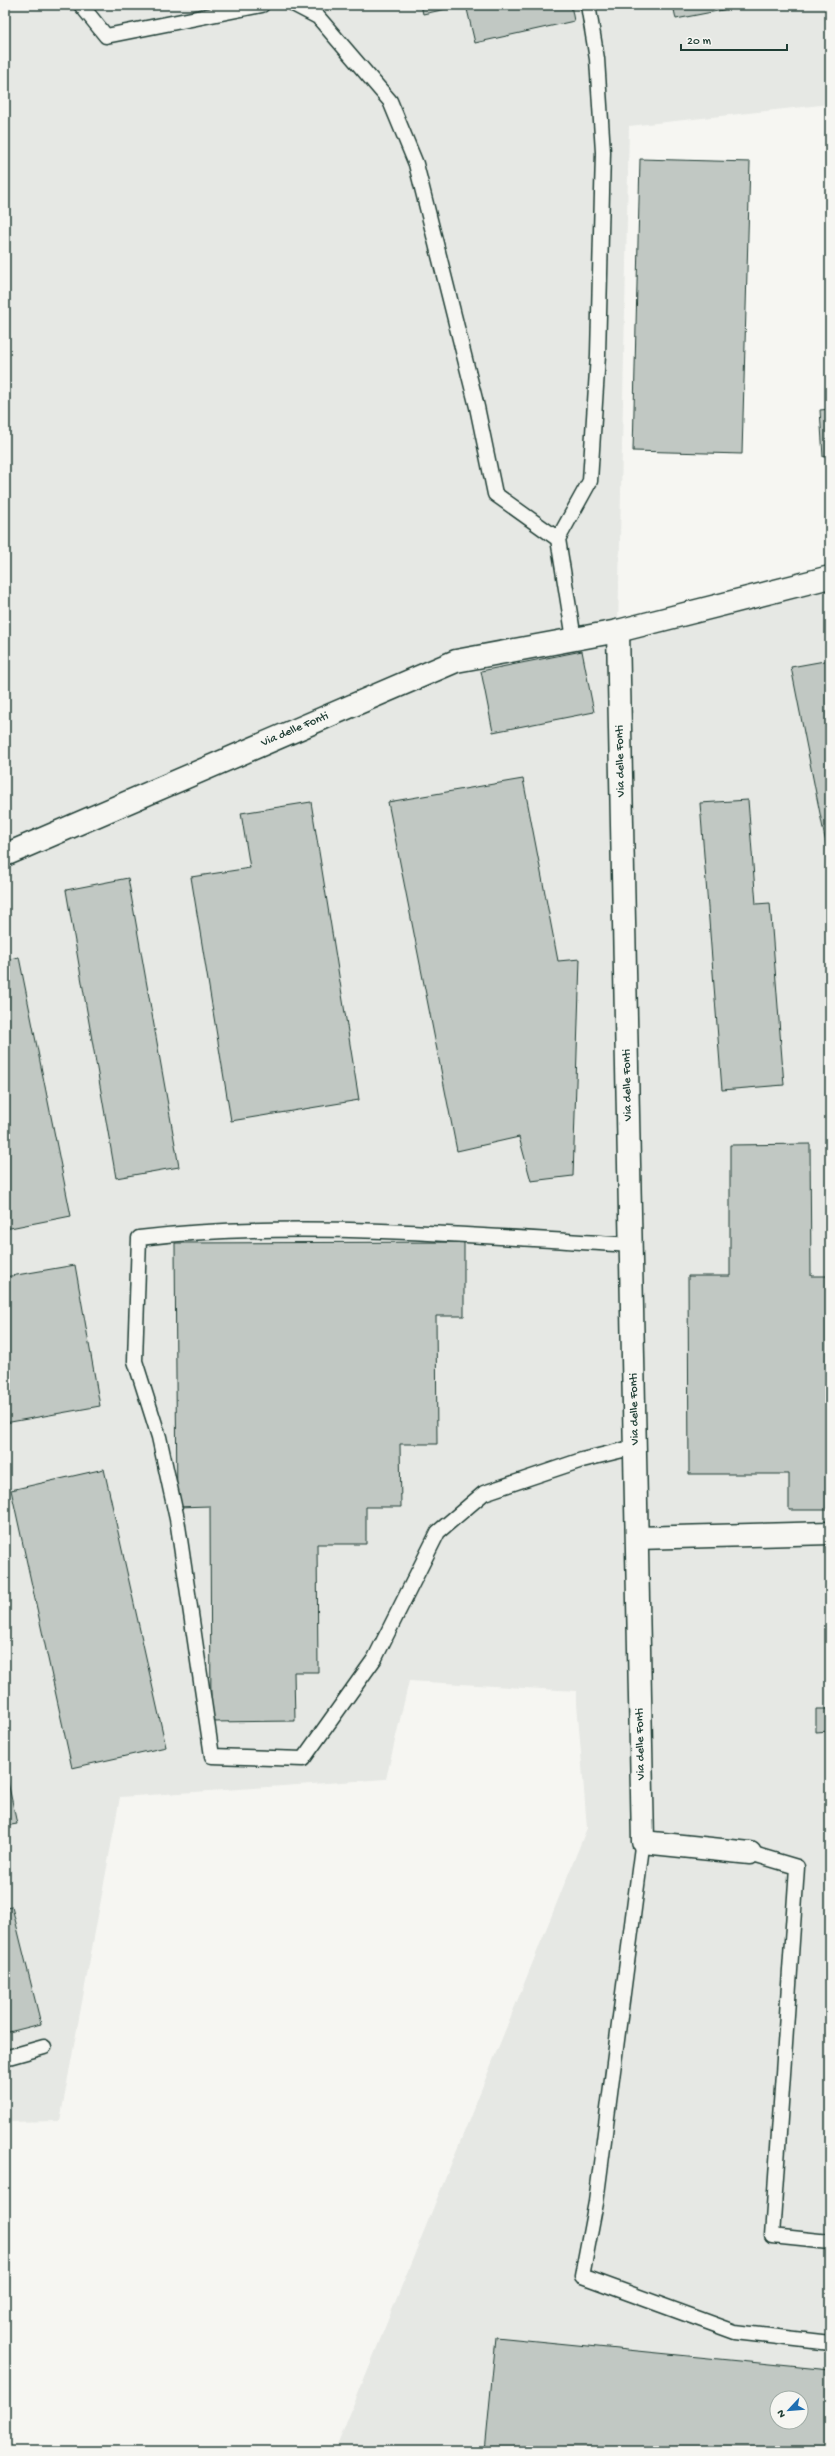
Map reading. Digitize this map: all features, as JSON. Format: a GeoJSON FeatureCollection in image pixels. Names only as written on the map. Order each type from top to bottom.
{"type":"FeatureCollection","features":[{"type":"Feature","properties":{"kind":"street","name":"Via delle Fonti"},"geometry":{"type":"LineString","coordinates":[[5,854],[456,661],[618,631],[830,577]]}},
{"type":"Feature","properties":{"kind":"street","name":"Via delle Fonti"},"geometry":{"type":"LineString","coordinates":[[618,631],[643,1839]]}},
{"type":"Feature","properties":{"kind":"street"},"geometry":{"type":"LineString","coordinates":[[637,1538],[830,1533]]}},
{"type":"Feature","properties":{"kind":"street"},"geometry":{"type":"LineString","coordinates":[[643,1839],[643,1842],[750,1853]]}},
{"type":"Feature","properties":{"kind":"lane"},"geometry":{"type":"LineString","coordinates":[[81,5],[106,36],[262,5]]}},
{"type":"Feature","properties":{"kind":"lane"},"geometry":{"type":"LineString","coordinates":[[295,5],[318,17],[390,101],[416,164],[475,399],[495,494],[558,540]]}},
{"type":"Feature","properties":{"kind":"lane"},"geometry":{"type":"LineString","coordinates":[[574,639],[558,540],[590,481],[597,363],[603,152],[597,59],[588,5]]}},
{"type":"Feature","properties":{"kind":"lane"},"geometry":{"type":"LineString","coordinates":[[631,1245],[379,1231],[197,1231],[139,1238],[135,1361],[159,1437],[177,1518],[212,1756],[303,1759],[375,1658],[438,1532],[484,1493],[582,1460],[635,1447]]}},
{"type":"Feature","properties":{"kind":"lane"},"geometry":{"type":"LineString","coordinates":[[643,1839],[596,2202],[582,2276],[734,2332],[830,2342]]}},
{"type":"Feature","properties":{"kind":"lane"},"geometry":{"type":"LineString","coordinates":[[750,1853],[797,1867],[772,2236],[830,2242]]}},
{"type":"Feature","properties":{"kind":"lane"},"geometry":{"type":"LineString","coordinates":[[5,2058],[44,2047]]}},
{"type":"Feature","properties":{"kind":"shaded area"},"geometry":{"type":"Polygon","coordinates":[[[5,5],[830,5],[830,104],[629,126],[618,631],[830,577],[830,2451],[335,2451],[587,1828],[576,1691],[409,1681],[386,1779],[120,1797],[60,2121],[5,2122],[5,5]]]}},
{"type":"Feature","properties":{"kind":"building"},"geometry":{"type":"Polygon","coordinates":[[[421,5],[465,5],[423,14],[421,5]]]}},
{"type":"Feature","properties":{"kind":"building"},"geometry":{"type":"Polygon","coordinates":[[[466,5],[571,5],[574,21],[475,43],[466,5]]]}},
{"type":"Feature","properties":{"kind":"building"},"geometry":{"type":"Polygon","coordinates":[[[673,5],[738,5],[738,7],[676,19],[673,5]]]}},
{"type":"Feature","properties":{"kind":"building"},"geometry":{"type":"Polygon","coordinates":[[[640,159],[750,162],[742,454],[633,451],[640,159]]]}},
{"type":"Feature","properties":{"kind":"building"},"geometry":{"type":"Polygon","coordinates":[[[830,409],[830,456],[823,457],[820,410],[830,409]]]}},
{"type":"Feature","properties":{"kind":"building"},"geometry":{"type":"Polygon","coordinates":[[[582,651],[594,712],[493,732],[481,671],[582,651]]]}},
{"type":"Feature","properties":{"kind":"building"},"geometry":{"type":"Polygon","coordinates":[[[830,660],[830,864],[791,667],[830,660]]]}},
{"type":"Feature","properties":{"kind":"building"},"geometry":{"type":"Polygon","coordinates":[[[523,779],[558,961],[580,959],[573,1176],[531,1181],[519,1137],[457,1151],[388,802],[523,779]]]}},
{"type":"Feature","properties":{"kind":"building"},"geometry":{"type":"Polygon","coordinates":[[[748,800],[756,904],[770,903],[784,1085],[722,1090],[700,803],[748,800]]]}},
{"type":"Feature","properties":{"kind":"building"},"geometry":{"type":"Polygon","coordinates":[[[311,802],[359,1100],[231,1121],[191,877],[250,868],[241,813],[311,802]]]}},
{"type":"Feature","properties":{"kind":"building"},"geometry":{"type":"Polygon","coordinates":[[[128,878],[179,1167],[116,1178],[66,890],[128,878]]]}},
{"type":"Feature","properties":{"kind":"building"},"geometry":{"type":"Polygon","coordinates":[[[19,957],[71,1216],[5,1229],[5,960],[19,957]]]}},
{"type":"Feature","properties":{"kind":"building"},"geometry":{"type":"Polygon","coordinates":[[[810,1144],[811,1276],[830,1276],[830,1510],[789,1510],[789,1474],[689,1474],[688,1276],[730,1276],[730,1145],[810,1144]]]}},
{"type":"Feature","properties":{"kind":"building"},"geometry":{"type":"Polygon","coordinates":[[[464,1242],[464,1316],[436,1316],[437,1444],[400,1444],[401,1507],[366,1507],[366,1544],[317,1544],[318,1672],[294,1672],[295,1721],[211,1722],[210,1506],[177,1507],[175,1243],[464,1242]]]}},
{"type":"Feature","properties":{"kind":"building"},"geometry":{"type":"Polygon","coordinates":[[[75,1265],[100,1406],[5,1423],[5,1277],[75,1265]]]}},
{"type":"Feature","properties":{"kind":"building"},"geometry":{"type":"Polygon","coordinates":[[[104,1469],[166,1747],[72,1768],[11,1490],[104,1469]]]}},
{"type":"Feature","properties":{"kind":"building"},"geometry":{"type":"Polygon","coordinates":[[[816,1709],[830,1709],[830,1731],[816,1732],[816,1709]]]}},
{"type":"Feature","properties":{"kind":"building"},"geometry":{"type":"Polygon","coordinates":[[[5,1768],[17,1824],[5,1826],[5,1768]]]}},
{"type":"Feature","properties":{"kind":"building"},"geometry":{"type":"Polygon","coordinates":[[[12,1907],[41,2024],[5,2033],[5,1908],[12,1907]]]}},
{"type":"Feature","properties":{"kind":"building"},"geometry":{"type":"Polygon","coordinates":[[[496,2337],[830,2370],[830,2451],[485,2451],[496,2337]]]}}]}
